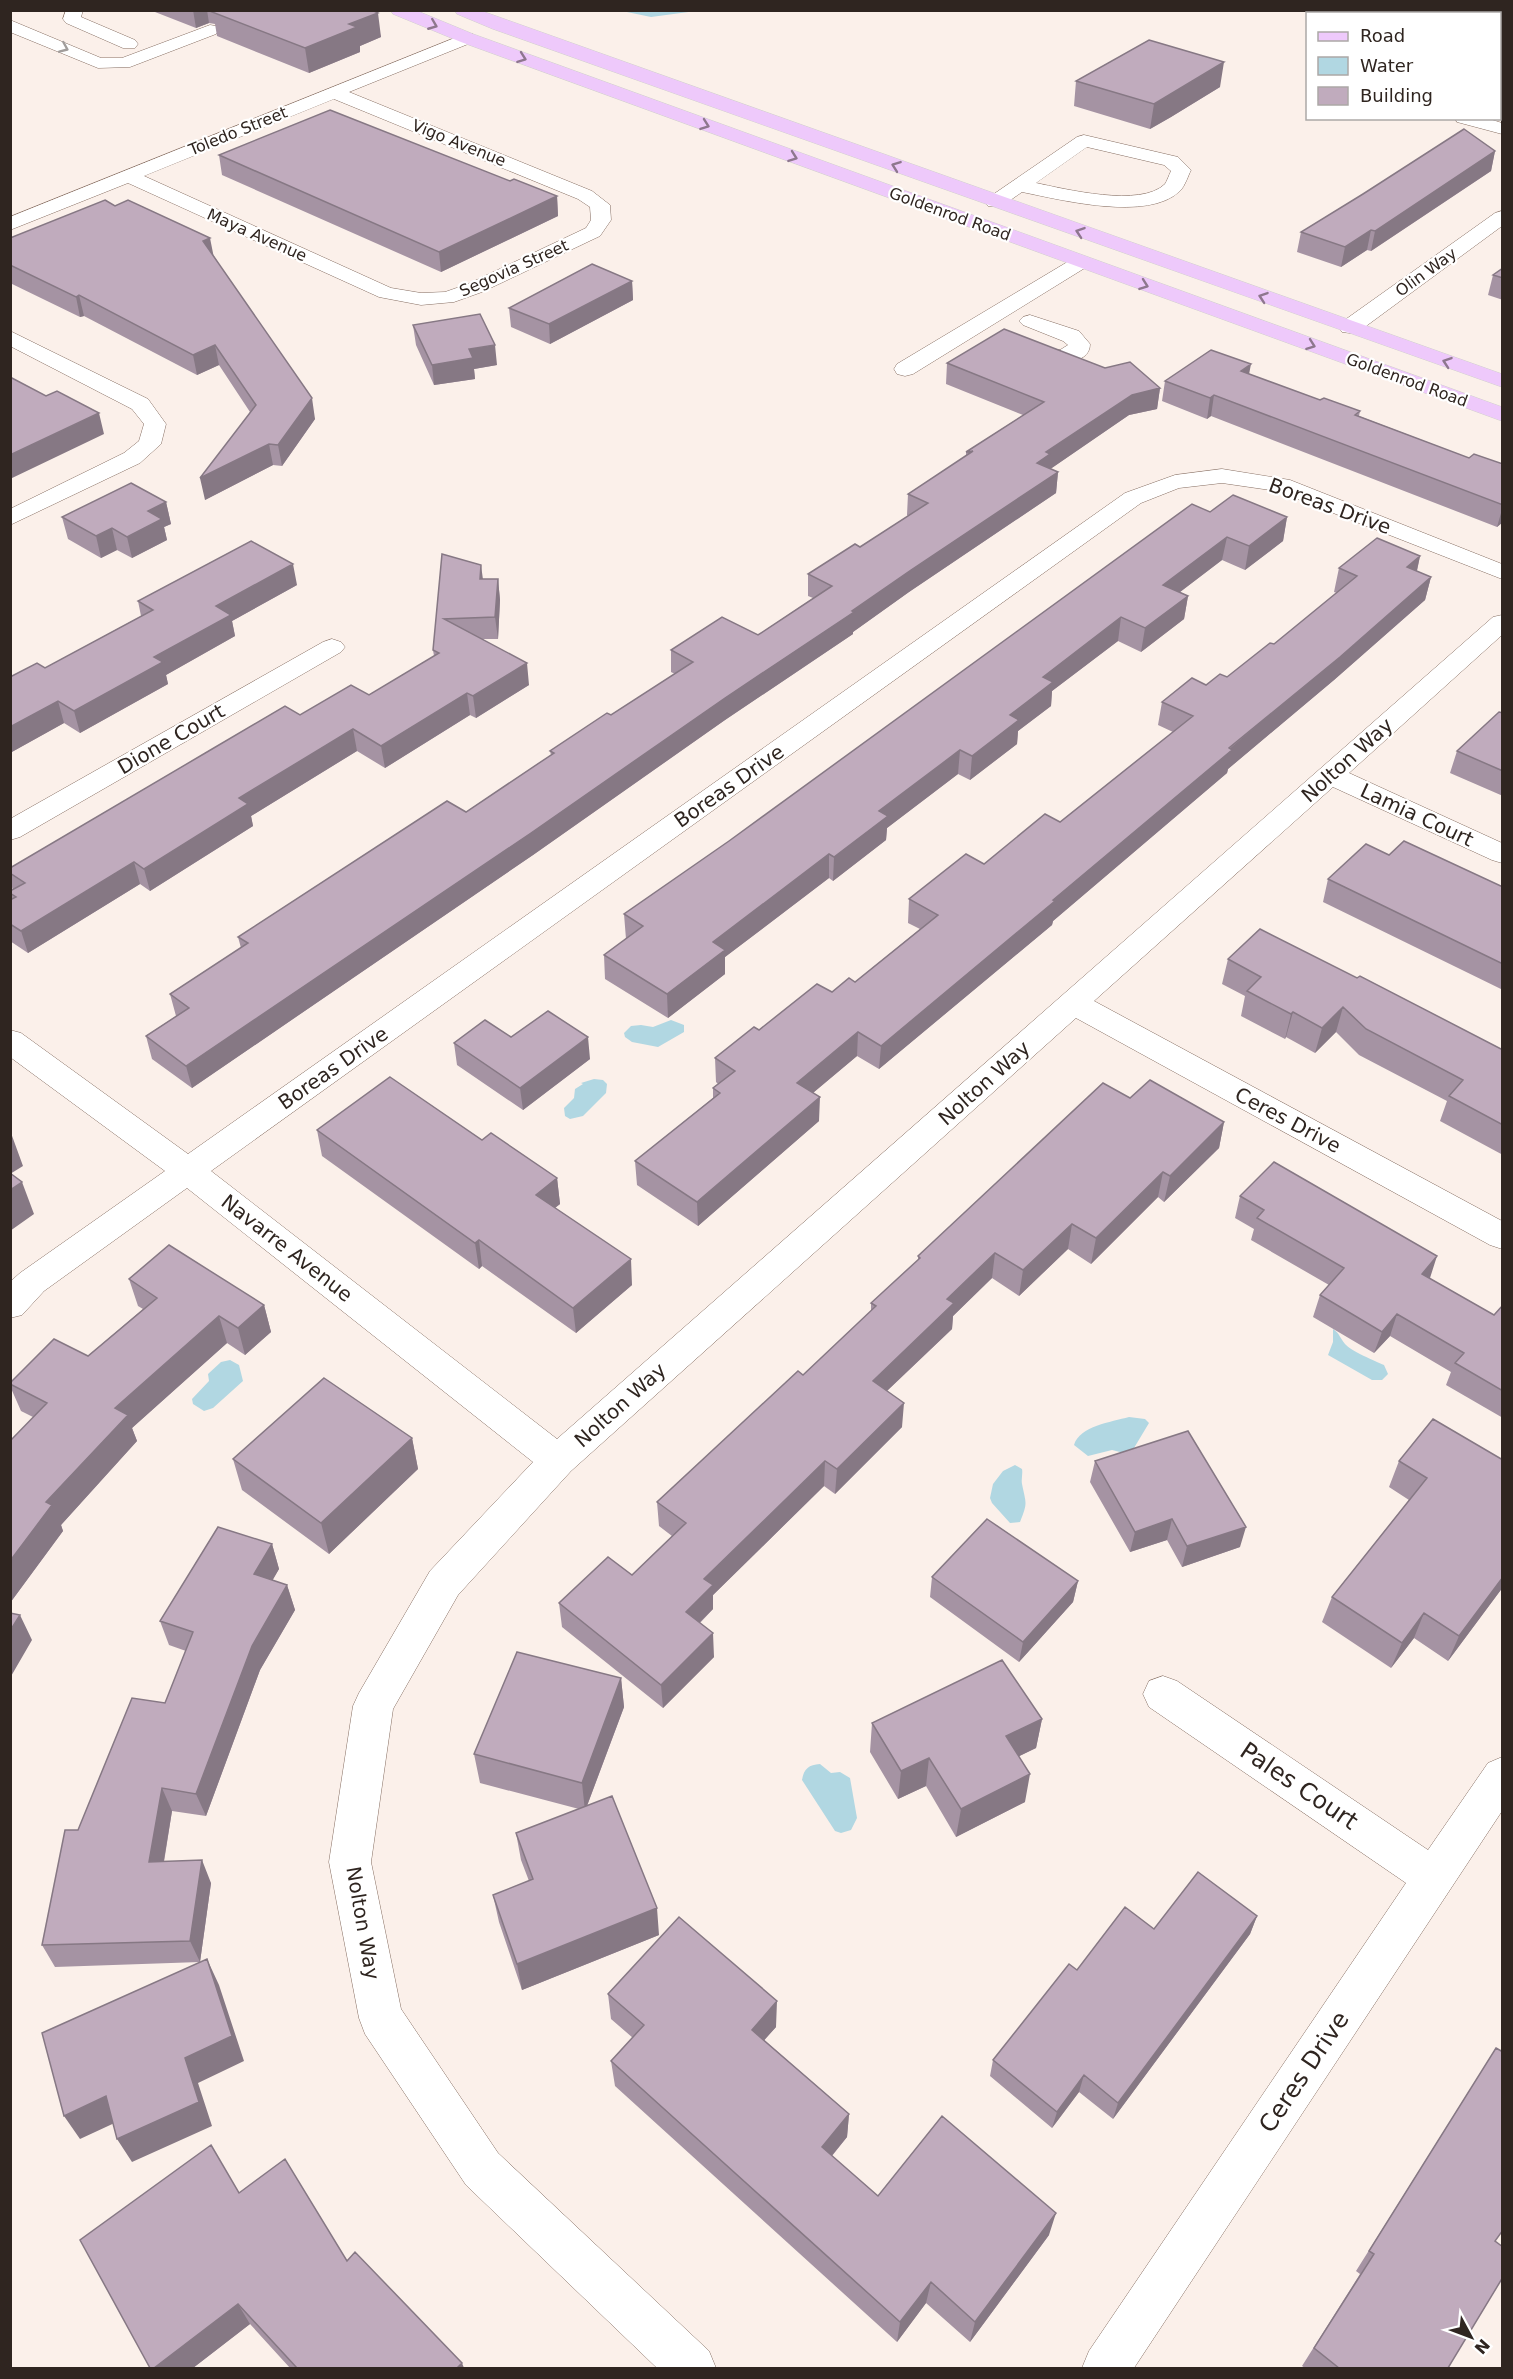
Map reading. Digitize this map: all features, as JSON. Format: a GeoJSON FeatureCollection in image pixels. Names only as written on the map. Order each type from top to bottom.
{"type":"FeatureCollection","features":[{"type":"Feature","properties":{"kind":"main road","name":"Goldenrod Road"},"geometry":{"type":"LineString","coordinates":[[399,10],[467,38],[833,172],[1503,414]]}},
{"type":"Feature","properties":{"kind":"main road","name":"Goldenrod Road"},"geometry":{"type":"LineString","coordinates":[[463,10],[510,29],[1503,381]]}},
{"type":"Feature","properties":{"kind":"main road"},"geometry":{"type":"LineString","coordinates":[[833,172],[866,173],[940,199],[995,202]]}},
{"type":"Feature","properties":{"kind":"street"},"geometry":{"type":"LineString","coordinates":[[75,10],[72,19],[129,44]]}},
{"type":"Feature","properties":{"kind":"street"},"geometry":{"type":"LineString","coordinates":[[10,26],[98,63],[116,65],[210,30]]}},
{"type":"Feature","properties":{"kind":"street","name":"Toledo Street"},"geometry":{"type":"LineString","coordinates":[[10,224],[467,38]]}},
{"type":"Feature","properties":{"kind":"street","name":"Vigo Avenue"},"geometry":{"type":"LineString","coordinates":[[333,92],[585,195]]}},
{"type":"Feature","properties":{"kind":"street"},"geometry":{"type":"LineString","coordinates":[[1471,120],[1503,129]]}},
{"type":"Feature","properties":{"kind":"street"},"geometry":{"type":"LineString","coordinates":[[995,202],[1018,186],[1084,141],[1171,161],[1181,170],[1179,181],[1168,192],[1150,200],[1134,202],[1018,186]]}},
{"type":"Feature","properties":{"kind":"street","name":"Maya Avenue"},"geometry":{"type":"LineString","coordinates":[[128,176],[387,293]]}},
{"type":"Feature","properties":{"kind":"street","name":"Segovia Street"},"geometry":{"type":"LineString","coordinates":[[387,293],[421,299],[447,298],[475,288],[593,232],[601,220],[600,205],[585,195]]}},
{"type":"Feature","properties":{"kind":"street","name":"Olin Way"},"geometry":{"type":"LineString","coordinates":[[1350,327],[1503,217]]}},
{"type":"Feature","properties":{"kind":"street"},"geometry":{"type":"LineString","coordinates":[[905,369],[1081,262]]}},
{"type":"Feature","properties":{"kind":"street"},"geometry":{"type":"LineString","coordinates":[[1002,310],[1027,329],[1071,336],[1079,344],[1079,349],[1063,357],[1047,354]]}},
{"type":"Feature","properties":{"kind":"street"},"geometry":{"type":"LineString","coordinates":[[10,337],[140,404],[155,424],[150,444],[132,458],[10,518]]}},
{"type":"Feature","properties":{"kind":"street","name":"Boreas Drive"},"geometry":{"type":"LineString","coordinates":[[10,1305],[32,1282],[1133,498],[1175,482],[1222,476],[1282,485],[1503,572]]}},
{"type":"Feature","properties":{"kind":"street","name":"Nolton Way"},"geometry":{"type":"LineString","coordinates":[[692,2368],[482,2169],[381,2018],[351,1862],[374,1706],[444,1583],[558,1460],[1503,622]]}},
{"type":"Feature","properties":{"kind":"street","name":"Dione Court"},"geometry":{"type":"LineString","coordinates":[[10,831],[332,646]]}},
{"type":"Feature","properties":{"kind":"street","name":"Lamia Court"},"geometry":{"type":"LineString","coordinates":[[1331,775],[1503,854]]}},
{"type":"Feature","properties":{"kind":"street","name":"Ceres Drive"},"geometry":{"type":"LineString","coordinates":[[1073,1003],[1503,1236]]}},
{"type":"Feature","properties":{"kind":"street","name":"Navarre Avenue"},"geometry":{"type":"LineString","coordinates":[[10,1041],[188,1171],[558,1460]]}},
{"type":"Feature","properties":{"kind":"street","name":"Pales Court"},"geometry":{"type":"LineString","coordinates":[[1163,1694],[1434,1878]]}},
{"type":"Feature","properties":{"kind":"street","name":"Ceres Drive"},"geometry":{"type":"LineString","coordinates":[[1106,2368],[1503,1776]]}},
{"type":"Feature","properties":{"kind":"water"},"geometry":{"type":"Polygon","coordinates":[[[622,11],[696,11],[651,17],[622,11]]]}},
{"type":"Feature","properties":{"kind":"water"},"geometry":{"type":"Polygon","coordinates":[[[671,1020],[684,1025],[684,1032],[658,1047],[632,1042],[625,1037],[624,1033],[631,1026],[653,1027],[671,1020]]]}},
{"type":"Feature","properties":{"kind":"water"},"geometry":{"type":"Polygon","coordinates":[[[594,1079],[603,1080],[607,1084],[606,1093],[583,1116],[570,1119],[565,1116],[564,1108],[574,1098],[575,1089],[583,1084],[581,1083],[594,1079]]]}},
{"type":"Feature","properties":{"kind":"water"},"geometry":{"type":"Polygon","coordinates":[[[1333,1329],[1348,1347],[1384,1365],[1388,1374],[1382,1380],[1372,1380],[1328,1355],[1333,1342],[1333,1329]]]}},
{"type":"Feature","properties":{"kind":"water"},"geometry":{"type":"Polygon","coordinates":[[[230,1360],[239,1365],[243,1381],[213,1408],[204,1411],[193,1404],[192,1399],[209,1381],[208,1374],[221,1362],[230,1360]]]}},
{"type":"Feature","properties":{"kind":"water"},"geometry":{"type":"Polygon","coordinates":[[[1129,1417],[1145,1419],[1149,1423],[1134,1448],[1124,1453],[1112,1450],[1088,1456],[1074,1445],[1077,1439],[1089,1429],[1129,1417]]]}},
{"type":"Feature","properties":{"kind":"water"},"geometry":{"type":"Polygon","coordinates":[[[1015,1465],[1022,1469],[1025,1506],[1020,1522],[1010,1523],[990,1498],[993,1484],[1003,1471],[1015,1465]]]}},
{"type":"Feature","properties":{"kind":"water"},"geometry":{"type":"Polygon","coordinates":[[[820,1764],[831,1773],[840,1772],[850,1778],[857,1818],[851,1830],[841,1833],[835,1831],[802,1780],[808,1768],[820,1764]]]}},
{"type":"Feature","properties":{"kind":"building"},"geometry":{"type":"Polygon","coordinates":[[[214,10],[372,10],[378,13],[349,24],[357,27],[305,48],[212,12],[214,10]]]}},
{"type":"Feature","properties":{"kind":"building"},"geometry":{"type":"Polygon","coordinates":[[[1149,40],[1224,62],[1154,104],[1076,81],[1149,40]]]}},
{"type":"Feature","properties":{"kind":"building"},"geometry":{"type":"Polygon","coordinates":[[[330,110],[510,181],[514,179],[557,196],[439,252],[219,155],[330,110]]]}},
{"type":"Feature","properties":{"kind":"building"},"geometry":{"type":"Polygon","coordinates":[[[1464,129],[1495,151],[1375,231],[1371,230],[1345,247],[1301,232],[1363,194],[1464,129]]]}},
{"type":"Feature","properties":{"kind":"building"},"geometry":{"type":"Polygon","coordinates":[[[105,200],[115,206],[128,200],[210,238],[203,241],[312,398],[278,445],[269,444],[200,478],[256,405],[215,345],[193,355],[79,295],[76,297],[10,265],[10,238],[105,200]]]}},
{"type":"Feature","properties":{"kind":"building"},"geometry":{"type":"Polygon","coordinates":[[[592,264],[632,281],[549,324],[509,308],[592,264]]]}},
{"type":"Feature","properties":{"kind":"building"},"geometry":{"type":"Polygon","coordinates":[[[1503,268],[1503,278],[1493,275],[1503,268]]]}},
{"type":"Feature","properties":{"kind":"building"},"geometry":{"type":"Polygon","coordinates":[[[480,314],[495,345],[469,349],[473,358],[432,365],[413,325],[480,314]]]}},
{"type":"Feature","properties":{"kind":"building"},"geometry":{"type":"Polygon","coordinates":[[[1004,329],[1105,368],[1130,362],[1160,388],[1132,395],[1046,452],[1050,454],[1037,463],[1058,472],[186,1066],[146,1036],[189,1008],[170,994],[248,943],[238,937],[447,801],[466,812],[554,753],[550,751],[607,713],[611,715],[693,662],[671,650],[722,617],[758,635],[832,586],[808,574],[855,544],[860,547],[928,503],[908,494],[973,451],[966,452],[1044,402],[947,363],[1004,329]]]}},
{"type":"Feature","properties":{"kind":"building"},"geometry":{"type":"Polygon","coordinates":[[[1211,350],[1251,364],[1241,371],[1320,400],[1324,398],[1360,411],[1355,415],[1469,458],[1474,454],[1503,464],[1503,505],[1214,395],[1210,398],[1165,381],[1211,350]]]}},
{"type":"Feature","properties":{"kind":"building"},"geometry":{"type":"Polygon","coordinates":[[[10,377],[46,396],[57,391],[99,413],[10,455],[10,377]]]}},
{"type":"Feature","properties":{"kind":"building"},"geometry":{"type":"Polygon","coordinates":[[[131,483],[166,502],[148,511],[162,519],[127,537],[112,528],[96,536],[62,517],[131,483]]]}},
{"type":"Feature","properties":{"kind":"building"},"geometry":{"type":"Polygon","coordinates":[[[1233,495],[1287,517],[1249,546],[1227,537],[1163,585],[1188,596],[1145,628],[1121,617],[1043,677],[1053,682],[1010,715],[1019,720],[972,756],[960,750],[879,811],[888,816],[834,857],[829,854],[713,942],[725,950],[667,994],[604,955],[643,926],[624,914],[729,841],[1192,504],[1210,512],[1233,495]]]}},
{"type":"Feature","properties":{"kind":"building"},"geometry":{"type":"Polygon","coordinates":[[[1377,538],[1420,556],[1407,567],[1431,577],[1340,657],[1229,748],[1232,750],[1053,900],[1055,901],[881,1046],[858,1032],[797,1083],[820,1097],[697,1202],[635,1161],[720,1093],[713,1088],[735,1071],[715,1058],[754,1027],[759,1030],[817,984],[832,992],[849,978],[855,982],[938,915],[909,899],[966,854],[984,864],[1045,814],[1060,822],[1193,716],[1162,702],[1192,678],[1206,685],[1220,674],[1227,677],[1270,643],[1274,644],[1357,576],[1339,568],[1377,538]]]}},
{"type":"Feature","properties":{"kind":"building"},"geometry":{"type":"Polygon","coordinates":[[[251,541],[293,564],[216,606],[231,615],[154,657],[163,662],[74,711],[58,701],[10,727],[10,677],[37,663],[45,668],[153,610],[138,601],[251,541]]]}},
{"type":"Feature","properties":{"kind":"building"},"geometry":{"type":"Polygon","coordinates":[[[442,554],[481,565],[480,579],[498,579],[495,617],[444,619],[527,663],[473,696],[467,693],[381,746],[353,729],[239,798],[248,804],[144,869],[134,862],[21,931],[10,924],[10,900],[16,897],[10,891],[25,883],[10,873],[10,868],[285,706],[300,715],[351,685],[369,695],[439,653],[433,650],[442,554]]]}},
{"type":"Feature","properties":{"kind":"building"},"geometry":{"type":"Polygon","coordinates":[[[1499,712],[1503,713],[1503,771],[1457,751],[1499,712]]]}},
{"type":"Feature","properties":{"kind":"building"},"geometry":{"type":"Polygon","coordinates":[[[1404,841],[1503,887],[1503,964],[1328,879],[1366,844],[1389,855],[1404,841]]]}},
{"type":"Feature","properties":{"kind":"building"},"geometry":{"type":"Polygon","coordinates":[[[1260,929],[1357,978],[1360,976],[1503,1050],[1503,1125],[1449,1096],[1463,1080],[1366,1029],[1343,1007],[1322,1028],[1247,991],[1261,977],[1228,959],[1260,929]]]}},
{"type":"Feature","properties":{"kind":"building"},"geometry":{"type":"Polygon","coordinates":[[[548,1011],[588,1037],[520,1088],[454,1043],[485,1020],[511,1037],[548,1011]]]}},
{"type":"Feature","properties":{"kind":"building"},"geometry":{"type":"Polygon","coordinates":[[[390,1077],[482,1140],[491,1133],[557,1178],[536,1195],[631,1259],[573,1308],[479,1240],[475,1243],[317,1130],[390,1077]]]}},
{"type":"Feature","properties":{"kind":"building"},"geometry":{"type":"Polygon","coordinates":[[[1150,1080],[1224,1122],[1170,1176],[1163,1172],[1096,1238],[1072,1224],[1023,1270],[995,1253],[947,1299],[954,1303],[873,1381],[904,1403],[837,1469],[825,1461],[704,1579],[713,1585],[686,1612],[713,1633],[661,1685],[559,1603],[608,1557],[632,1575],[686,1523],[657,1502],[798,1371],[803,1375],[876,1306],[871,1303],[920,1258],[918,1256],[1103,1083],[1130,1098],[1150,1080]]]}},
{"type":"Feature","properties":{"kind":"building"},"geometry":{"type":"Polygon","coordinates":[[[1274,1162],[1437,1256],[1422,1274],[1494,1315],[1503,1305],[1503,1391],[1455,1363],[1464,1353],[1397,1314],[1382,1332],[1320,1295],[1344,1268],[1257,1218],[1264,1210],[1240,1196],[1274,1162]]]}},
{"type":"Feature","properties":{"kind":"building"},"geometry":{"type":"Polygon","coordinates":[[[10,1173],[22,1182],[10,1190],[10,1173]]]}},
{"type":"Feature","properties":{"kind":"building"},"geometry":{"type":"Polygon","coordinates":[[[169,1245],[264,1305],[238,1328],[219,1316],[115,1408],[128,1415],[46,1502],[52,1505],[10,1561],[10,1441],[47,1403],[10,1383],[54,1339],[88,1356],[157,1298],[129,1279],[169,1245]]]}},
{"type":"Feature","properties":{"kind":"building"},"geometry":{"type":"Polygon","coordinates":[[[324,1378],[412,1438],[321,1523],[233,1459],[324,1378]]]}},
{"type":"Feature","properties":{"kind":"building"},"geometry":{"type":"Polygon","coordinates":[[[1433,1419],[1503,1460],[1503,1577],[1459,1636],[1424,1613],[1402,1643],[1332,1597],[1427,1478],[1399,1461],[1433,1419]]]}},
{"type":"Feature","properties":{"kind":"building"},"geometry":{"type":"Polygon","coordinates":[[[1188,1431],[1246,1527],[1187,1546],[1172,1519],[1135,1532],[1095,1461],[1188,1431]]]}},
{"type":"Feature","properties":{"kind":"building"},"geometry":{"type":"Polygon","coordinates":[[[987,1519],[1078,1581],[1023,1642],[932,1577],[987,1519]]]}},
{"type":"Feature","properties":{"kind":"building"},"geometry":{"type":"Polygon","coordinates":[[[218,1527],[272,1544],[254,1574],[287,1585],[252,1646],[196,1794],[162,1788],[149,1862],[202,1860],[190,1941],[42,1945],[65,1830],[78,1830],[132,1698],[165,1703],[193,1632],[160,1621],[218,1527]]]}},
{"type":"Feature","properties":{"kind":"building"},"geometry":{"type":"Polygon","coordinates":[[[10,1613],[20,1615],[10,1631],[10,1613]]]}},
{"type":"Feature","properties":{"kind":"building"},"geometry":{"type":"Polygon","coordinates":[[[517,1652],[621,1678],[582,1783],[474,1754],[517,1652]]]}},
{"type":"Feature","properties":{"kind":"building"},"geometry":{"type":"Polygon","coordinates":[[[1002,1660],[1042,1719],[1006,1736],[1030,1774],[961,1809],[929,1758],[901,1771],[872,1723],[1002,1660]]]}},
{"type":"Feature","properties":{"kind":"building"},"geometry":{"type":"Polygon","coordinates":[[[612,1796],[657,1908],[517,1964],[493,1895],[533,1879],[516,1833],[612,1796]]]}},
{"type":"Feature","properties":{"kind":"building"},"geometry":{"type":"Polygon","coordinates":[[[1198,1872],[1257,1916],[1118,2103],[1084,2075],[1057,2112],[993,2060],[1069,1964],[1077,1970],[1125,1907],[1154,1929],[1198,1872]]]}},
{"type":"Feature","properties":{"kind":"building"},"geometry":{"type":"Polygon","coordinates":[[[679,1917],[777,2001],[752,2030],[849,2114],[822,2147],[878,2196],[942,2116],[1056,2213],[975,2322],[931,2282],[900,2322],[611,2061],[644,2025],[608,1994],[679,1917]]]}},
{"type":"Feature","properties":{"kind":"building"},"geometry":{"type":"Polygon","coordinates":[[[207,1959],[232,2036],[185,2058],[199,2102],[117,2139],[106,2096],[64,2116],[42,2033],[207,1959]]]}},
{"type":"Feature","properties":{"kind":"building"},"geometry":{"type":"Polygon","coordinates":[[[1496,2048],[1503,2052],[1503,2230],[1495,2241],[1503,2247],[1503,2277],[1448,2368],[1339,2368],[1314,2348],[1374,2254],[1369,2251],[1496,2048]]]}},
{"type":"Feature","properties":{"kind":"building"},"geometry":{"type":"Polygon","coordinates":[[[211,2145],[239,2193],[285,2159],[347,2261],[355,2252],[462,2363],[457,2368],[297,2368],[238,2304],[154,2368],[150,2368],[80,2240],[211,2145]]]}},
{"type":"Feature","properties":{"kind":"waterway"},"geometry":{"type":"LineString","coordinates":[[1358,10],[1364,12]]}}]}
